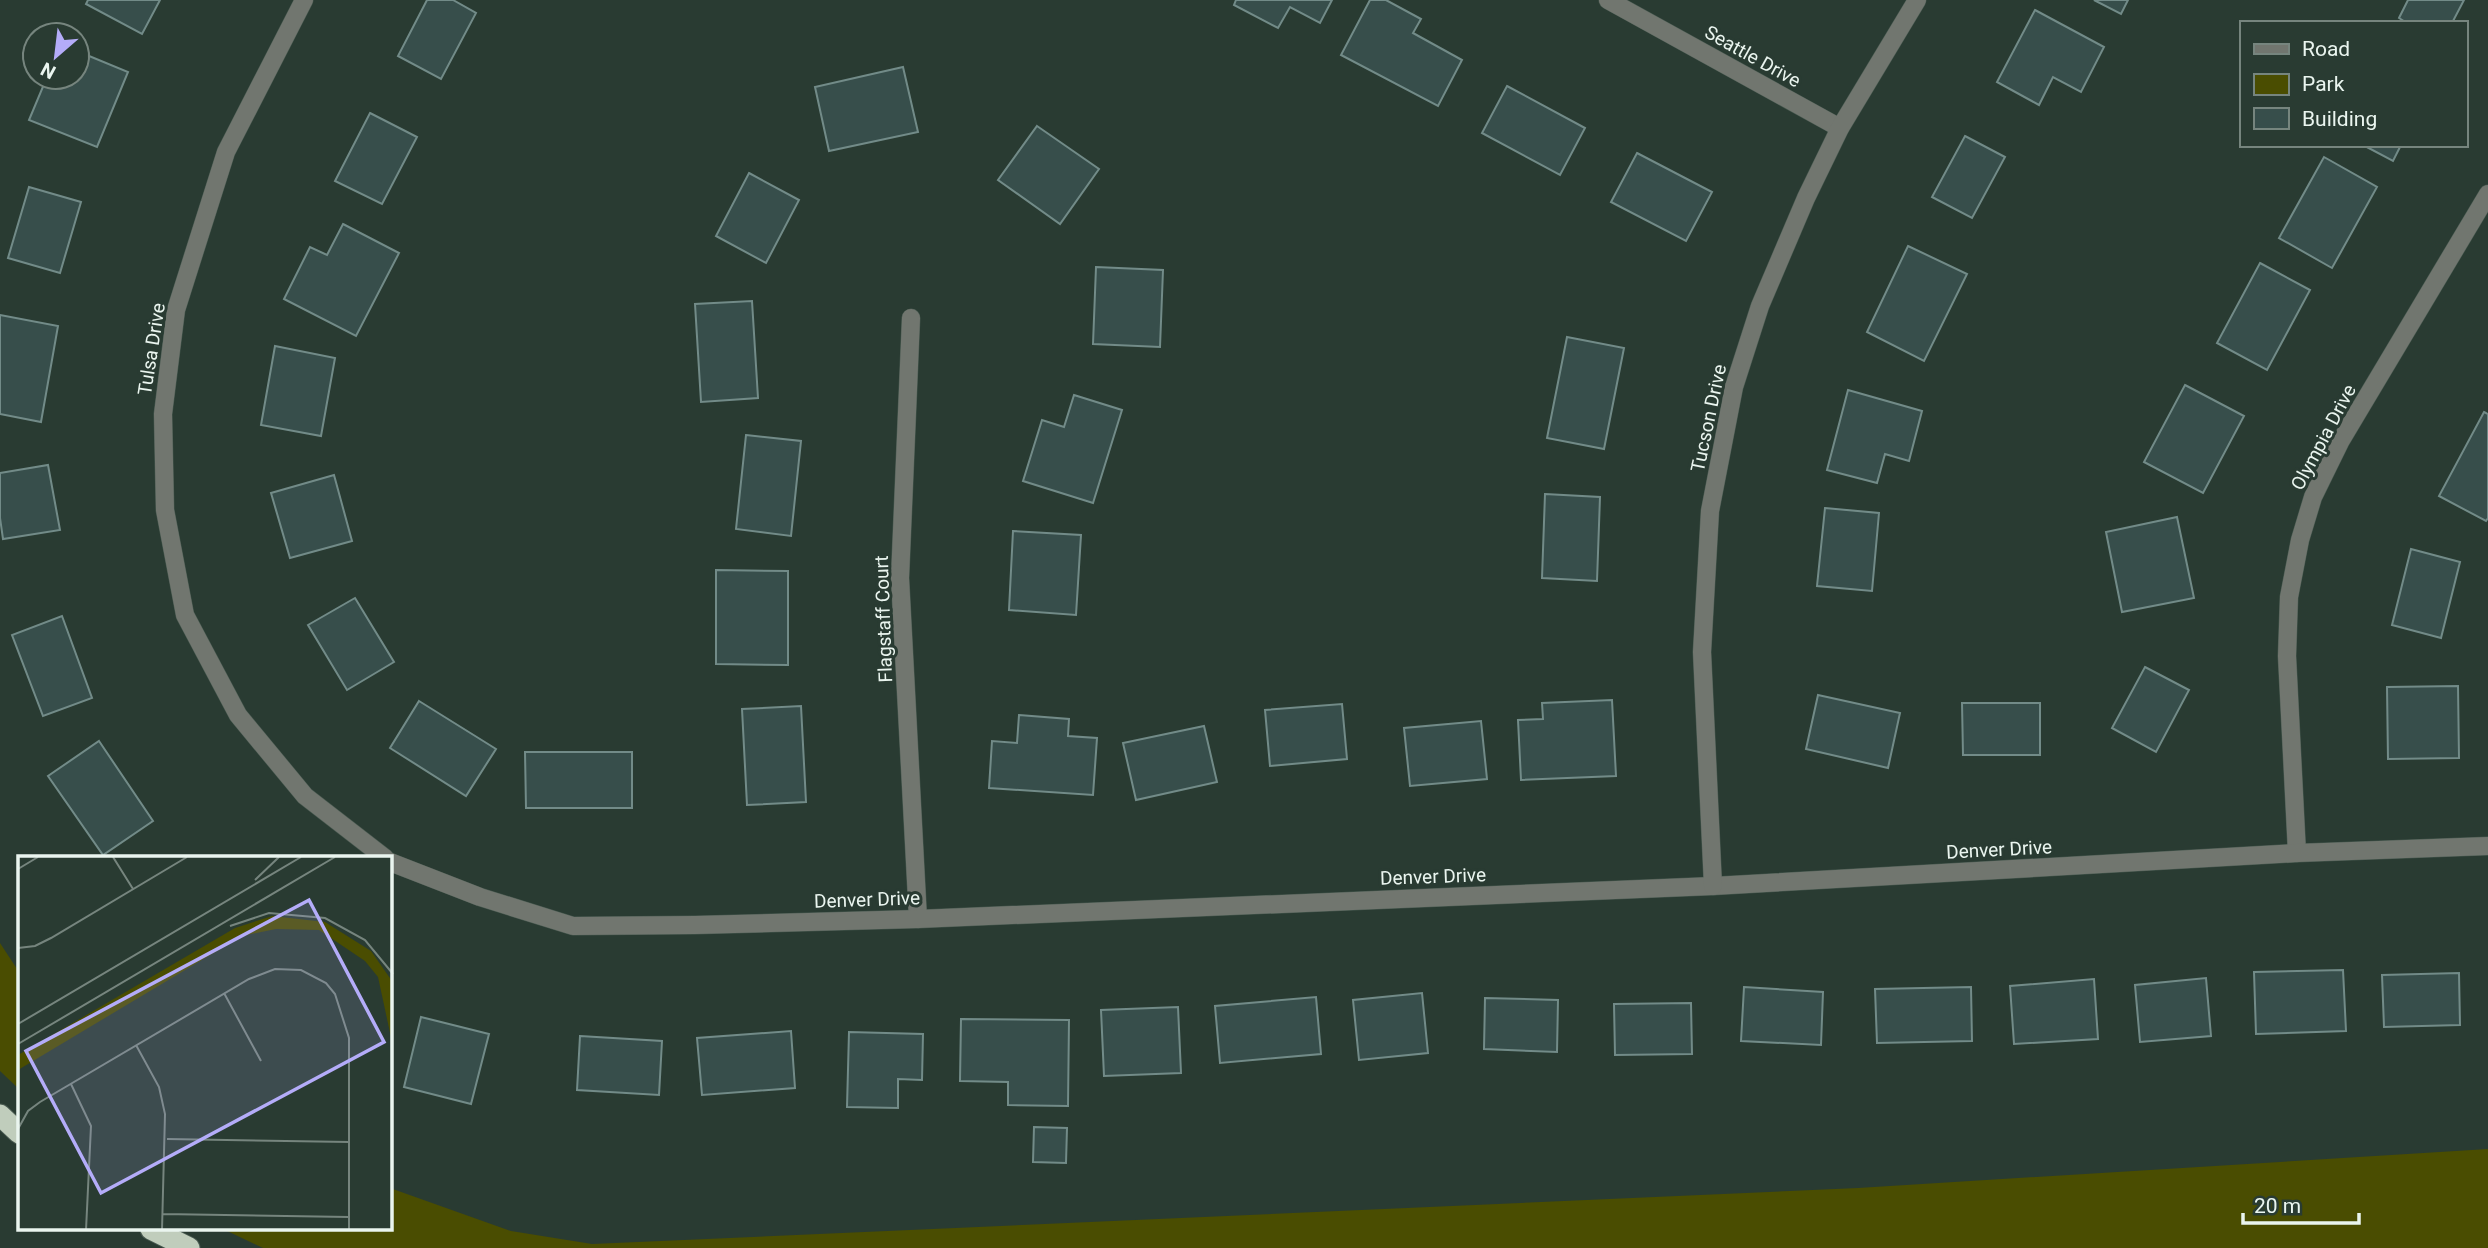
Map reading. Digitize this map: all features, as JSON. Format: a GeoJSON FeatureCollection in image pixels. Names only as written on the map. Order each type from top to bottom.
{"type":"FeatureCollection","features":[{"type":"Feature","properties":{"kind":"highway"},"geometry":{"type":"LineString","coordinates":[[0,1115],[18,1132]]}},
{"type":"Feature","properties":{"kind":"highway"},"geometry":{"type":"LineString","coordinates":[[154,1230],[189,1248]]}},
{"type":"Feature","properties":{"kind":"street","name":"Tulsa Drive"},"geometry":{"type":"LineString","coordinates":[[304,0],[226,152],[176,310],[163,414],[165,510],[185,615],[238,715],[304,796],[382,856]]}},
{"type":"Feature","properties":{"kind":"street","name":"Seattle Drive"},"geometry":{"type":"LineString","coordinates":[[1608,0],[1840,128]]}},
{"type":"Feature","properties":{"kind":"street","name":"Tucson Drive"},"geometry":{"type":"LineString","coordinates":[[1713,886],[1702,652],[1710,511],[1734,387],[1760,306],[1806,198],[1840,128],[1917,0]]}},
{"type":"Feature","properties":{"kind":"street","name":"Olympia Drive"},"geometry":{"type":"LineString","coordinates":[[2297,853],[2287,656],[2289,597],[2300,540],[2313,497],[2340,442],[2488,194]]}},
{"type":"Feature","properties":{"kind":"street","name":"Flagstaff Court"},"geometry":{"type":"LineString","coordinates":[[911,318],[900,578],[918,919]]}},
{"type":"Feature","properties":{"kind":"street","name":"Denver Drive"},"geometry":{"type":"LineString","coordinates":[[392,863],[480,897],[573,926],[918,919],[1713,886],[2297,853],[2488,846]]}},
{"type":"Feature","properties":{"kind":"green space"},"geometry":{"type":"Polygon","coordinates":[[[0,943],[18,970],[18,1088],[0,1071],[0,943]]]}},
{"type":"Feature","properties":{"kind":"green space"},"geometry":{"type":"Polygon","coordinates":[[[2488,1149],[2488,1248],[263,1248],[225,1230],[392,1230],[392,1189],[511,1231],[592,1244],[1858,1188],[2488,1149]]]}},
{"type":"Feature","properties":{"kind":"building"},"geometry":{"type":"Polygon","coordinates":[[[88,0],[160,0],[142,34],[86,4],[88,0]]]}},
{"type":"Feature","properties":{"kind":"building"},"geometry":{"type":"Polygon","coordinates":[[[427,0],[453,0],[476,13],[441,79],[398,56],[427,0]]]}},
{"type":"Feature","properties":{"kind":"building"},"geometry":{"type":"Polygon","coordinates":[[[1236,0],[1332,0],[1320,23],[1290,7],[1278,28],[1234,5],[1236,0]]]}},
{"type":"Feature","properties":{"kind":"building"},"geometry":{"type":"Polygon","coordinates":[[[1370,0],[1386,0],[1421,19],[1413,33],[1462,60],[1438,106],[1341,55],[1370,0]]]}},
{"type":"Feature","properties":{"kind":"building"},"geometry":{"type":"Polygon","coordinates":[[[2094,0],[2128,0],[2121,14],[2094,0]]]}},
{"type":"Feature","properties":{"kind":"building"},"geometry":{"type":"Polygon","coordinates":[[[2408,0],[2464,0],[2453,21],[2404,21],[2399,18],[2408,0]]]}},
{"type":"Feature","properties":{"kind":"building"},"geometry":{"type":"Polygon","coordinates":[[[2035,10],[2104,47],[2081,92],[2053,77],[2039,105],[1997,82],[2035,10]]]}},
{"type":"Feature","properties":{"kind":"building"},"geometry":{"type":"Polygon","coordinates":[[[91,57],[128,72],[97,147],[29,120],[41,91],[91,91],[91,57]]]}},
{"type":"Feature","properties":{"kind":"building"},"geometry":{"type":"Polygon","coordinates":[[[903,67],[918,132],[829,151],[815,87],[903,67]]]}},
{"type":"Feature","properties":{"kind":"building"},"geometry":{"type":"Polygon","coordinates":[[[1507,86],[1585,128],[1560,175],[1482,133],[1507,86]]]}},
{"type":"Feature","properties":{"kind":"building"},"geometry":{"type":"Polygon","coordinates":[[[370,113],[417,137],[382,204],[335,181],[370,113]]]}},
{"type":"Feature","properties":{"kind":"building"},"geometry":{"type":"Polygon","coordinates":[[[1037,126],[1099,169],[1060,224],[998,180],[1037,126]]]}},
{"type":"Feature","properties":{"kind":"building"},"geometry":{"type":"Polygon","coordinates":[[[1965,136],[2005,157],[1972,218],[1932,197],[1965,136]]]}},
{"type":"Feature","properties":{"kind":"building"},"geometry":{"type":"Polygon","coordinates":[[[2367,147],[2400,147],[2393,161],[2367,147]]]}},
{"type":"Feature","properties":{"kind":"building"},"geometry":{"type":"Polygon","coordinates":[[[1637,153],[1712,192],[1686,241],[1611,202],[1637,153]]]}},
{"type":"Feature","properties":{"kind":"building"},"geometry":{"type":"Polygon","coordinates":[[[2324,157],[2377,187],[2332,268],[2279,238],[2324,157]]]}},
{"type":"Feature","properties":{"kind":"building"},"geometry":{"type":"Polygon","coordinates":[[[749,173],[799,200],[766,263],[716,236],[749,173]]]}},
{"type":"Feature","properties":{"kind":"building"},"geometry":{"type":"Polygon","coordinates":[[[29,187],[81,202],[60,273],[8,258],[29,187]]]}},
{"type":"Feature","properties":{"kind":"building"},"geometry":{"type":"Polygon","coordinates":[[[343,224],[399,253],[356,336],[284,299],[310,247],[327,255],[343,224]]]}},
{"type":"Feature","properties":{"kind":"building"},"geometry":{"type":"Polygon","coordinates":[[[1908,246],[1967,274],[1924,361],[1867,332],[1908,246]]]}},
{"type":"Feature","properties":{"kind":"building"},"geometry":{"type":"Polygon","coordinates":[[[2260,263],[2310,290],[2267,370],[2217,343],[2260,263]]]}},
{"type":"Feature","properties":{"kind":"building"},"geometry":{"type":"Polygon","coordinates":[[[1096,267],[1163,270],[1160,347],[1093,344],[1096,267]]]}},
{"type":"Feature","properties":{"kind":"building"},"geometry":{"type":"Polygon","coordinates":[[[752,301],[758,398],[701,402],[695,304],[752,301]]]}},
{"type":"Feature","properties":{"kind":"building"},"geometry":{"type":"Polygon","coordinates":[[[0,315],[58,326],[41,422],[0,414],[0,315]]]}},
{"type":"Feature","properties":{"kind":"building"},"geometry":{"type":"Polygon","coordinates":[[[1567,337],[1624,348],[1604,449],[1547,438],[1567,337]]]}},
{"type":"Feature","properties":{"kind":"building"},"geometry":{"type":"Polygon","coordinates":[[[275,346],[335,358],[321,436],[261,425],[275,346]]]}},
{"type":"Feature","properties":{"kind":"building"},"geometry":{"type":"Polygon","coordinates":[[[2185,385],[2244,416],[2203,493],[2144,462],[2185,385]]]}},
{"type":"Feature","properties":{"kind":"building"},"geometry":{"type":"Polygon","coordinates":[[[1848,390],[1922,411],[1909,461],[1885,454],[1877,483],[1827,470],[1848,390]]]}},
{"type":"Feature","properties":{"kind":"building"},"geometry":{"type":"Polygon","coordinates":[[[1074,395],[1122,410],[1093,503],[1023,481],[1042,420],[1064,427],[1074,395]]]}},
{"type":"Feature","properties":{"kind":"building"},"geometry":{"type":"Polygon","coordinates":[[[2484,412],[2488,414],[2486,521],[2439,496],[2484,412]]]}},
{"type":"Feature","properties":{"kind":"building"},"geometry":{"type":"Polygon","coordinates":[[[746,435],[801,441],[791,536],[736,529],[746,435]]]}},
{"type":"Feature","properties":{"kind":"building"},"geometry":{"type":"Polygon","coordinates":[[[48,465],[60,530],[3,539],[0,473],[48,465]]]}},
{"type":"Feature","properties":{"kind":"building"},"geometry":{"type":"Polygon","coordinates":[[[334,475],[352,541],[290,558],[271,493],[334,475]]]}},
{"type":"Feature","properties":{"kind":"building"},"geometry":{"type":"Polygon","coordinates":[[[1545,494],[1600,497],[1597,581],[1542,578],[1545,494]]]}},
{"type":"Feature","properties":{"kind":"building"},"geometry":{"type":"Polygon","coordinates":[[[1825,508],[1879,513],[1872,591],[1817,586],[1825,508]]]}},
{"type":"Feature","properties":{"kind":"building"},"geometry":{"type":"Polygon","coordinates":[[[2177,517],[2194,598],[2122,612],[2106,532],[2177,517]]]}},
{"type":"Feature","properties":{"kind":"building"},"geometry":{"type":"Polygon","coordinates":[[[1013,531],[1081,535],[1076,615],[1009,610],[1013,531]]]}},
{"type":"Feature","properties":{"kind":"building"},"geometry":{"type":"Polygon","coordinates":[[[2411,549],[2460,562],[2441,638],[2392,625],[2411,549]]]}},
{"type":"Feature","properties":{"kind":"building"},"geometry":{"type":"Polygon","coordinates":[[[716,570],[788,571],[788,665],[716,664],[716,570]]]}},
{"type":"Feature","properties":{"kind":"building"},"geometry":{"type":"Polygon","coordinates":[[[355,598],[394,662],[347,690],[308,625],[355,598]]]}},
{"type":"Feature","properties":{"kind":"building"},"geometry":{"type":"Polygon","coordinates":[[[62,616],[92,698],[43,716],[12,635],[62,616]]]}},
{"type":"Feature","properties":{"kind":"building"},"geometry":{"type":"Polygon","coordinates":[[[2145,667],[2189,690],[2156,752],[2112,728],[2145,667]]]}},
{"type":"Feature","properties":{"kind":"building"},"geometry":{"type":"Polygon","coordinates":[[[2458,686],[2459,758],[2388,759],[2387,687],[2458,686]]]}},
{"type":"Feature","properties":{"kind":"building"},"geometry":{"type":"Polygon","coordinates":[[[1818,695],[1900,713],[1888,768],[1806,749],[1818,695]]]}},
{"type":"Feature","properties":{"kind":"building"},"geometry":{"type":"Polygon","coordinates":[[[1612,700],[1616,776],[1521,780],[1518,720],[1543,719],[1542,703],[1612,700]]]}},
{"type":"Feature","properties":{"kind":"building"},"geometry":{"type":"Polygon","coordinates":[[[419,701],[496,749],[466,796],[390,748],[419,701]]]}},
{"type":"Feature","properties":{"kind":"building"},"geometry":{"type":"Polygon","coordinates":[[[1962,703],[2040,703],[2040,755],[1963,755],[1962,703]]]}},
{"type":"Feature","properties":{"kind":"building"},"geometry":{"type":"Polygon","coordinates":[[[1342,704],[1347,759],[1270,766],[1265,710],[1342,704]]]}},
{"type":"Feature","properties":{"kind":"building"},"geometry":{"type":"Polygon","coordinates":[[[801,706],[806,802],[747,805],[742,709],[801,706]]]}},
{"type":"Feature","properties":{"kind":"building"},"geometry":{"type":"Polygon","coordinates":[[[1019,715],[1069,719],[1068,736],[1097,738],[1093,795],[989,788],[992,741],[1017,743],[1019,715]]]}},
{"type":"Feature","properties":{"kind":"building"},"geometry":{"type":"Polygon","coordinates":[[[1481,721],[1487,779],[1410,786],[1404,728],[1481,721]]]}},
{"type":"Feature","properties":{"kind":"building"},"geometry":{"type":"Polygon","coordinates":[[[1204,726],[1217,782],[1136,800],[1123,743],[1204,726]]]}},
{"type":"Feature","properties":{"kind":"building"},"geometry":{"type":"Polygon","coordinates":[[[99,741],[153,821],[103,855],[48,776],[99,741]]]}},
{"type":"Feature","properties":{"kind":"building"},"geometry":{"type":"Polygon","coordinates":[[[525,752],[632,752],[632,808],[526,808],[525,752]]]}},
{"type":"Feature","properties":{"kind":"building"},"geometry":{"type":"Polygon","coordinates":[[[2343,970],[2346,1031],[2256,1034],[2254,972],[2343,970]]]}},
{"type":"Feature","properties":{"kind":"building"},"geometry":{"type":"Polygon","coordinates":[[[2459,973],[2460,1025],[2384,1027],[2382,975],[2459,973]]]}},
{"type":"Feature","properties":{"kind":"building"},"geometry":{"type":"Polygon","coordinates":[[[2206,978],[2211,1036],[2140,1042],[2135,985],[2206,978]]]}},
{"type":"Feature","properties":{"kind":"building"},"geometry":{"type":"Polygon","coordinates":[[[2094,979],[2098,1039],[2014,1044],[2010,986],[2094,979]]]}},
{"type":"Feature","properties":{"kind":"building"},"geometry":{"type":"Polygon","coordinates":[[[1744,987],[1823,992],[1821,1045],[1741,1041],[1744,987]]]}},
{"type":"Feature","properties":{"kind":"building"},"geometry":{"type":"Polygon","coordinates":[[[1971,987],[1972,1041],[1877,1043],[1875,989],[1971,987]]]}},
{"type":"Feature","properties":{"kind":"building"},"geometry":{"type":"Polygon","coordinates":[[[1422,993],[1428,1053],[1359,1060],[1353,1000],[1422,993]]]}},
{"type":"Feature","properties":{"kind":"building"},"geometry":{"type":"Polygon","coordinates":[[[1316,997],[1321,1054],[1220,1063],[1215,1006],[1316,997]]]}},
{"type":"Feature","properties":{"kind":"building"},"geometry":{"type":"Polygon","coordinates":[[[1485,998],[1558,1000],[1557,1052],[1484,1049],[1485,998]]]}},
{"type":"Feature","properties":{"kind":"building"},"geometry":{"type":"Polygon","coordinates":[[[1691,1003],[1692,1054],[1615,1055],[1614,1004],[1691,1003]]]}},
{"type":"Feature","properties":{"kind":"building"},"geometry":{"type":"Polygon","coordinates":[[[1178,1007],[1181,1073],[1104,1076],[1101,1010],[1178,1007]]]}},
{"type":"Feature","properties":{"kind":"building"},"geometry":{"type":"Polygon","coordinates":[[[421,1017],[489,1034],[471,1104],[404,1087],[421,1017]]]}},
{"type":"Feature","properties":{"kind":"building"},"geometry":{"type":"Polygon","coordinates":[[[961,1019],[1069,1020],[1068,1106],[1008,1105],[1008,1082],[960,1081],[961,1019]]]}},
{"type":"Feature","properties":{"kind":"building"},"geometry":{"type":"Polygon","coordinates":[[[791,1031],[795,1088],[702,1095],[697,1038],[791,1031]]]}},
{"type":"Feature","properties":{"kind":"building"},"geometry":{"type":"Polygon","coordinates":[[[849,1032],[923,1034],[922,1080],[898,1079],[898,1108],[847,1107],[849,1032]]]}},
{"type":"Feature","properties":{"kind":"building"},"geometry":{"type":"Polygon","coordinates":[[[580,1036],[662,1041],[659,1095],[577,1090],[580,1036]]]}},
{"type":"Feature","properties":{"kind":"building"},"geometry":{"type":"Polygon","coordinates":[[[1034,1127],[1067,1128],[1066,1163],[1033,1162],[1034,1127]]]}}]}
